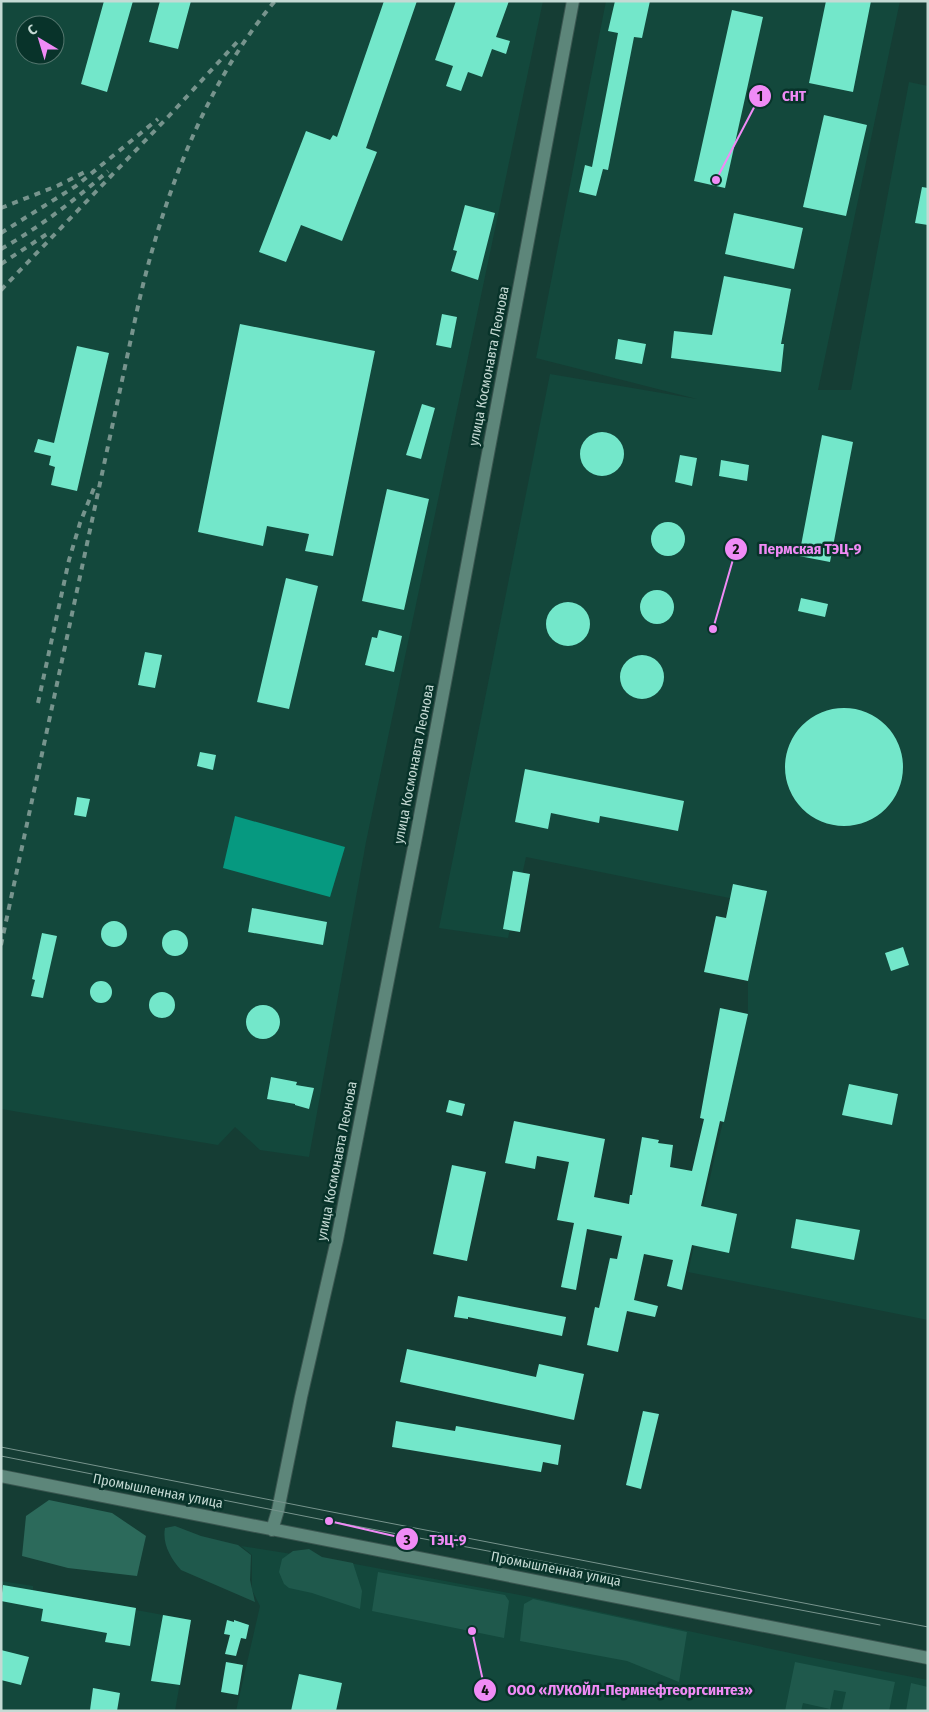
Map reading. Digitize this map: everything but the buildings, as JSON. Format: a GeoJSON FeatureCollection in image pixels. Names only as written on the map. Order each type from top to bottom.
{"type":"FeatureCollection","features":[{"type":"Feature","properties":{"kind":"street","name":"улица Космонавта Леонова"},"geometry":{"type":"LineString","coordinates":[[272,1530],[339,1230],[573,1]]}},
{"type":"Feature","properties":{"kind":"street","name":"Промышленная улица"},"geometry":{"type":"LineString","coordinates":[[1,1476],[928,1658]]}},
{"type":"Feature","properties":{"kind":"shaded area"},"geometry":{"type":"Polygon","coordinates":[[[1,1],[543,1],[366,842],[309,1157],[260,1150],[235,1127],[218,1145],[1,1109],[1,1]]]}},
{"type":"Feature","properties":{"kind":"shaded area"},"geometry":{"type":"Polygon","coordinates":[[[606,1],[900,1],[818,390],[851,390],[909,82],[928,86],[928,1320],[688,1272],[748,1014],[748,981],[764,905],[526,857],[508,938],[439,928],[550,374],[697,399],[536,358],[606,1]]]}},
{"type":"Feature","properties":{"kind":"shaded area"},"geometry":{"type":"Polygon","coordinates":[[[235,816],[345,847],[330,897],[223,868],[235,816]]]}},
{"type":"Feature","properties":{"kind":"shaded area"},"geometry":{"type":"Polygon","coordinates":[[[49,1500],[112,1513],[146,1536],[137,1576],[68,1568],[22,1556],[26,1516],[49,1500]]]}},
{"type":"Feature","properties":{"kind":"shaded area"},"geometry":{"type":"Polygon","coordinates":[[[175,1526],[201,1536],[238,1545],[251,1555],[250,1580],[255,1602],[181,1570],[171,1556],[164,1534],[165,1528],[175,1526]]]}},
{"type":"Feature","properties":{"kind":"shaded area"},"geometry":{"type":"Polygon","coordinates":[[[241,1546],[355,1564],[530,1597],[809,1657],[928,1680],[928,1711],[236,1711],[260,1606],[252,1590],[252,1555],[241,1546]]]}},
{"type":"Feature","properties":{"kind":"shaded area"},"geometry":{"type":"Polygon","coordinates":[[[309,1549],[322,1557],[353,1563],[362,1591],[360,1609],[312,1593],[289,1588],[284,1584],[279,1572],[282,1559],[293,1551],[309,1549]]]}},
{"type":"Feature","properties":{"kind":"shaded area"},"geometry":{"type":"Polygon","coordinates":[[[378,1572],[505,1595],[509,1601],[504,1638],[372,1611],[378,1572]]]}},
{"type":"Feature","properties":{"kind":"shaded area"},"geometry":{"type":"Polygon","coordinates":[[[1,1581],[33,1586],[33,1590],[136,1608],[136,1610],[191,1620],[175,1711],[1,1711],[1,1581]]]}},
{"type":"Feature","properties":{"kind":"shaded area"},"geometry":{"type":"Polygon","coordinates":[[[533,1599],[687,1632],[679,1682],[627,1661],[520,1641],[524,1604],[533,1599]]]}},
{"type":"Feature","properties":{"kind":"shaded area"},"geometry":{"type":"Polygon","coordinates":[[[795,1662],[895,1682],[889,1711],[842,1710],[846,1692],[834,1690],[830,1709],[803,1703],[801,1711],[785,1711],[795,1662]]]}},
{"type":"Feature","properties":{"kind":"shaded area"},"geometry":{"type":"Polygon","coordinates":[[[911,1683],[928,1687],[928,1711],[906,1711],[911,1683]]]}},
{"type":"Feature","properties":{"kind":"tram line"},"geometry":{"type":"LineString","coordinates":[[1,1447],[928,1627]]}},
{"type":"Feature","properties":{"kind":"tram line"},"geometry":{"type":"LineString","coordinates":[[1,1456],[329,1521],[880,1625]]}},
{"type":"Feature","properties":{"kind":"railway"},"geometry":{"type":"LineString","coordinates":[[1,945],[148,266],[173,185],[207,106],[227,69],[275,1]]}},
{"type":"Feature","properties":{"kind":"railway"},"geometry":{"type":"LineString","coordinates":[[1,290],[168,117],[239,40]]}},
{"type":"Feature","properties":{"kind":"railway"},"geometry":{"type":"LineString","coordinates":[[1,233],[76,186],[158,119]]}},
{"type":"Feature","properties":{"kind":"railway"},"geometry":{"type":"LineString","coordinates":[[1,208],[57,186],[89,170]]}},
{"type":"Feature","properties":{"kind":"railway"},"geometry":{"type":"LineString","coordinates":[[1,249],[57,213],[108,171]]}},
{"type":"Feature","properties":{"kind":"railway"},"geometry":{"type":"LineString","coordinates":[[1,264],[50,232]]}},
{"type":"Feature","properties":{"kind":"railway"},"geometry":{"type":"LineString","coordinates":[[38,703],[69,560],[80,523],[96,483]]}},
{"type":"Feature","properties":{"kind":"place","name":"СНТ"},"geometry":{"type":"Point","coordinates":[716,180]}},
{"type":"Feature","properties":{"kind":"place","name":"Пермская ТЭЦ-9"},"geometry":{"type":"Point","coordinates":[713,629]}},
{"type":"Feature","properties":{"kind":"place","name":"ТЭЦ-9"},"geometry":{"type":"Point","coordinates":[329,1521]}},
{"type":"Feature","properties":{"kind":"place","name":"ООО «ЛУКОЙЛ-Пермнефтеоргсинтез»"},"geometry":{"type":"Point","coordinates":[472,1631]}}]}
